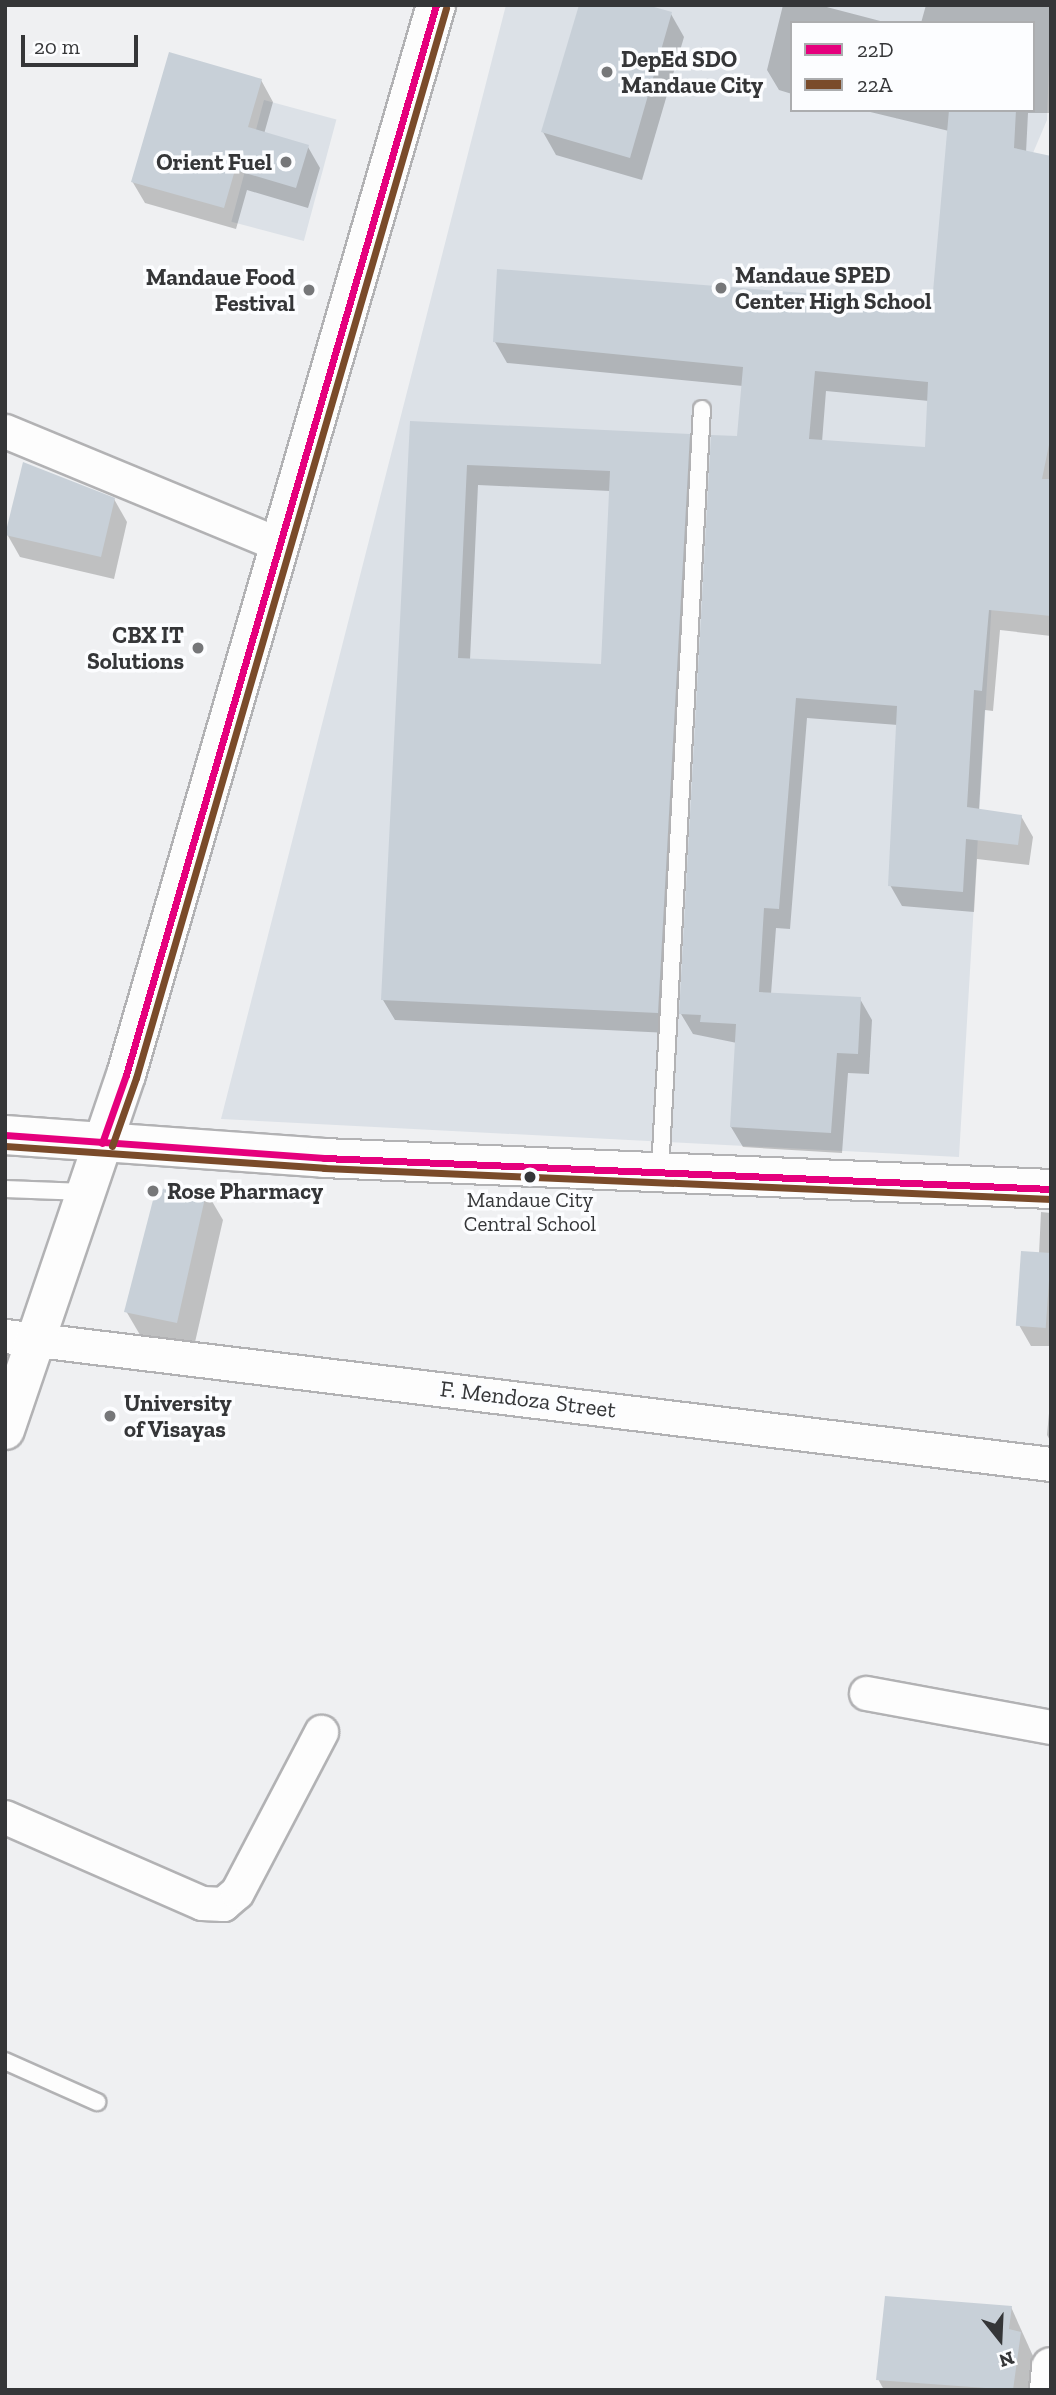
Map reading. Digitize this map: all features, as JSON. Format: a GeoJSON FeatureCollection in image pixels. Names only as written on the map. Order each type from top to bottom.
{"type":"FeatureCollection","features":[{"type":"Feature","properties":{"kind":"main road"},"geometry":{"type":"LineString","coordinates":[[5,1430],[20,1336],[85,1192],[126,1075],[436,5]]}},
{"type":"Feature","properties":{"kind":"main road"},"geometry":{"type":"LineString","coordinates":[[5,1135],[324,1158],[1051,1189]]}},
{"type":"Feature","properties":{"kind":"main road"},"geometry":{"type":"LineString","coordinates":[[1049,2390],[1051,2367]]}},
{"type":"Feature","properties":{"kind":"street"},"geometry":{"type":"LineString","coordinates":[[5,431],[280,545]]}},
{"type":"Feature","properties":{"kind":"street","name":"F. Mendoza Street"},"geometry":{"type":"LineString","coordinates":[[20,1336],[1051,1464]]}},
{"type":"Feature","properties":{"kind":"street"},"geometry":{"type":"LineString","coordinates":[[866,1693],[1051,1727]]}},
{"type":"Feature","properties":{"kind":"street"},"geometry":{"type":"LineString","coordinates":[[5,1817],[202,1903],[223,1904],[237,1892],[321,1732]]}},
{"type":"Feature","properties":{"kind":"lane"},"geometry":{"type":"LineString","coordinates":[[660,1171],[702,409]]}},
{"type":"Feature","properties":{"kind":"lane"},"geometry":{"type":"LineString","coordinates":[[5,1189],[85,1192]]}},
{"type":"Feature","properties":{"kind":"lane"},"geometry":{"type":"LineString","coordinates":[[5,2061],[97,2102]]}},
{"type":"Feature","properties":{"kind":"shaded area","name":"Mandaue City Central School"},"geometry":{"type":"Polygon","coordinates":[[[506,5],[1051,5],[1047,120],[1016,193],[959,1157],[221,1119],[506,5]]]}},
{"type":"Feature","properties":{"kind":"shaded area"},"geometry":{"type":"Polygon","coordinates":[[[264,100],[336,119],[304,241],[231,222],[264,100]]]}},
{"type":"Feature","properties":{"kind":"building","name":"DepEd SDO Mandaue City"},"geometry":{"type":"Polygon","coordinates":[[[579,5],[647,5],[672,12],[630,158],[541,132],[579,5]]]}},
{"type":"Feature","properties":{"kind":"building"},"geometry":{"type":"Polygon","coordinates":[[[169,52],[262,79],[248,127],[309,145],[296,188],[235,170],[224,208],[131,182],[169,52]]]}},
{"type":"Feature","properties":{"kind":"building"},"geometry":{"type":"Polygon","coordinates":[[[949,112],[1016,112],[1014,148],[1051,156],[1051,435],[1042,479],[1051,479],[1051,616],[989,610],[982,691],[974,690],[967,807],[1022,815],[1018,845],[966,839],[963,892],[888,886],[897,706],[796,698],[779,909],[764,908],[759,992],[861,997],[858,1054],[837,1053],[831,1133],[730,1127],[736,1024],[700,1022],[701,1015],[679,1014],[711,435],[737,436],[743,367],[493,342],[497,269],[932,303],[949,112]],[[815,371],[809,439],[925,447],[928,382],[815,371]]]}},
{"type":"Feature","properties":{"kind":"building"},"geometry":{"type":"Polygon","coordinates":[[[410,421],[690,434],[658,1013],[381,1000],[410,421]],[[467,465],[458,658],[601,664],[610,471],[467,465]]]}},
{"type":"Feature","properties":{"kind":"building"},"geometry":{"type":"Polygon","coordinates":[[[23,462],[115,498],[101,557],[5,535],[23,462]]]}},
{"type":"Feature","properties":{"kind":"building"},"geometry":{"type":"Polygon","coordinates":[[[166,1186],[207,1189],[177,1323],[124,1312],[153,1200],[166,1186]]]}},
{"type":"Feature","properties":{"kind":"building"},"geometry":{"type":"Polygon","coordinates":[[[1021,1251],[1051,1253],[1046,1328],[1016,1326],[1021,1251]]]}},
{"type":"Feature","properties":{"kind":"building"},"geometry":{"type":"Polygon","coordinates":[[[885,2296],[1012,2306],[1009,2329],[1021,2332],[1013,2390],[876,2380],[885,2296]]]}},
{"type":"Feature","properties":{"kind":"transit line","name":"22D"},"geometry":{"type":"LineString","coordinates":[[102,1143],[126,1075],[436,5]]}},
{"type":"Feature","properties":{"kind":"transit line","name":"22A"},"geometry":{"type":"LineString","coordinates":[[112,1146],[136,1078],[446,8]]}},
{"type":"Feature","properties":{"kind":"transit line","name":"22D"},"geometry":{"type":"LineString","coordinates":[[5,1135],[324,1158],[1051,1189]]}},
{"type":"Feature","properties":{"kind":"transit line","name":"22A"},"geometry":{"type":"LineString","coordinates":[[5,1146],[324,1168],[1051,1199]]}},
{"type":"Feature","properties":{"kind":"place","name":"DepEd SDO Mandaue City"},"geometry":{"type":"Point","coordinates":[607,72]}},
{"type":"Feature","properties":{"kind":"place","name":"Orient Fuel"},"geometry":{"type":"Point","coordinates":[286,162]}},
{"type":"Feature","properties":{"kind":"place","name":"Mandaue SPED Center High School"},"geometry":{"type":"Point","coordinates":[721,288]}},
{"type":"Feature","properties":{"kind":"place","name":"Mandaue Food Festival"},"geometry":{"type":"Point","coordinates":[309,290]}},
{"type":"Feature","properties":{"kind":"place","name":"CBX IT Solutions"},"geometry":{"type":"Point","coordinates":[198,648]}},
{"type":"Feature","properties":{"kind":"place","name":"Mandaue City Central School"},"geometry":{"type":"Point","coordinates":[530,1177]}},
{"type":"Feature","properties":{"kind":"place","name":"Rose Pharmacy"},"geometry":{"type":"Point","coordinates":[153,1191]}},
{"type":"Feature","properties":{"kind":"place","name":"University of Visayas"},"geometry":{"type":"Point","coordinates":[110,1416]}}]}
